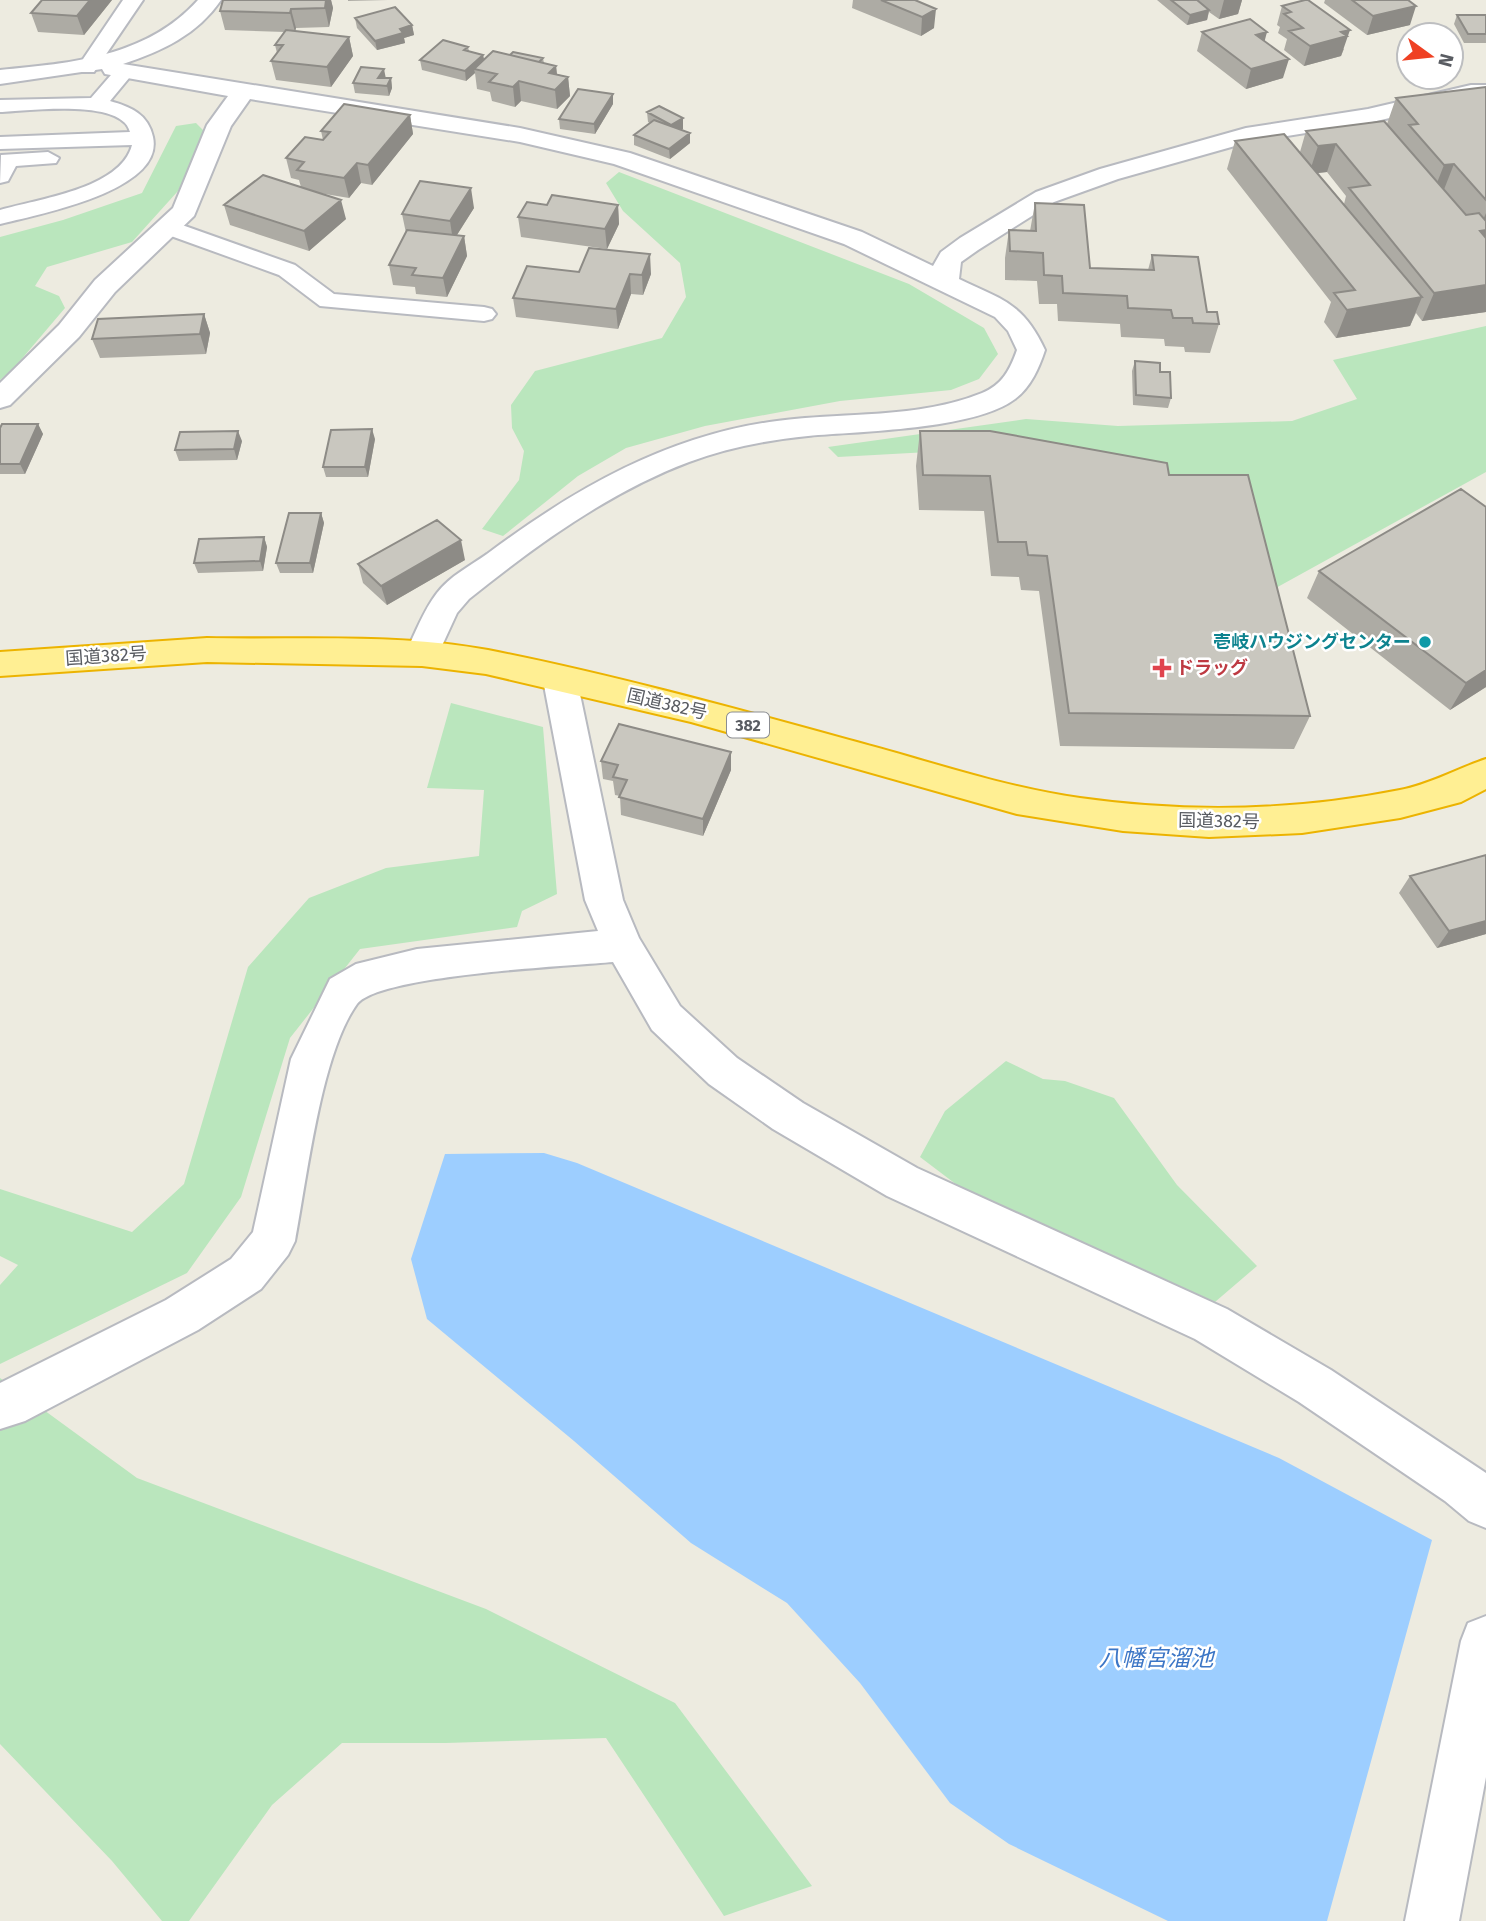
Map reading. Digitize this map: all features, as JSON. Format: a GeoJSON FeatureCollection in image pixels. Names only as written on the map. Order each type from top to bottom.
{"type":"FeatureCollection","features":[{"type":"Feature","properties":{"kind":"highway","name":"国道382号"},"geometry":{"type":"LineString","coordinates":[[0,664],[206,650],[422,654],[486,662],[691,709],[958,785],[1089,813],[1209,823],[1302,819],[1401,804],[1448,792],[1486,773]]}},
{"type":"Feature","properties":{"kind":"street"},"geometry":{"type":"LineString","coordinates":[[107,67],[171,33],[196,16],[210,0]]}},
{"type":"Feature","properties":{"kind":"street"},"geometry":{"type":"LineString","coordinates":[[0,77],[107,67],[520,135],[621,158],[853,238],[946,280],[1005,311],[1021,328],[1031,350],[1024,372],[1009,391],[990,401],[942,412],[749,435],[660,461],[614,482],[535,533],[449,600],[422,654]]}},
{"type":"Feature","properties":{"kind":"street"},"geometry":{"type":"LineString","coordinates":[[0,399],[69,331],[105,286],[185,211],[219,125],[244,91]]}},
{"type":"Feature","properties":{"kind":"street"},"geometry":{"type":"LineString","coordinates":[[946,280],[945,269],[950,258],[969,244],[1045,197],[1109,174],[1246,135],[1368,116],[1471,92],[1486,92]]}},
{"type":"Feature","properties":{"kind":"street"},"geometry":{"type":"LineString","coordinates":[[560,680],[570,742],[604,900],[623,945],[666,1018],[723,1071],[788,1116],[902,1182],[1211,1324],[1315,1386],[1462,1484],[1486,1504]]}},
{"type":"Feature","properties":{"kind":"street"},"geometry":{"type":"LineString","coordinates":[[0,1406],[9,1405],[182,1315],[246,1274],[273,1241],[311,1059],[344,990],[370,976],[417,965],[623,945]]}},
{"type":"Feature","properties":{"kind":"street"},"geometry":{"type":"LineString","coordinates":[[1432,1921],[1486,1641]]}},
{"type":"Feature","properties":{"kind":"lane"},"geometry":{"type":"LineString","coordinates":[[97,104],[107,67],[133,0]]}},
{"type":"Feature","properties":{"kind":"lane"},"geometry":{"type":"LineString","coordinates":[[0,106],[64,102],[97,104],[121,111],[133,118],[144,138],[141,154],[122,175],[86,192],[0,217]]}},
{"type":"Feature","properties":{"kind":"lane"},"geometry":{"type":"LineString","coordinates":[[0,176],[9,160],[144,138]]}},
{"type":"Feature","properties":{"kind":"lane"},"geometry":{"type":"LineString","coordinates":[[0,143],[67,149]]}},
{"type":"Feature","properties":{"kind":"lane"},"geometry":{"type":"LineString","coordinates":[[46,202],[67,149]]}},
{"type":"Feature","properties":{"kind":"lane"},"geometry":{"type":"LineString","coordinates":[[168,227],[287,270],[328,301],[484,314]]}},
{"type":"Feature","properties":{"kind":"green space"},"geometry":{"type":"Polygon","coordinates":[[[196,123],[207,134],[178,191],[132,242],[47,267],[35,286],[59,296],[65,308],[14,368],[0,380],[0,237],[63,220],[142,193],[176,126],[196,123]]]}},
{"type":"Feature","properties":{"kind":"green space"},"geometry":{"type":"Polygon","coordinates":[[[619,172],[909,284],[984,328],[998,354],[979,379],[951,390],[840,401],[705,426],[626,448],[578,476],[503,536],[482,529],[519,480],[524,451],[512,428],[511,405],[535,371],[662,338],[686,297],[680,263],[623,211],[606,183],[619,172]]]}},
{"type":"Feature","properties":{"kind":"green space"},"geometry":{"type":"Polygon","coordinates":[[[1486,326],[1486,472],[1274,589],[965,450],[838,457],[828,447],[1026,419],[1118,426],[1292,421],[1357,399],[1333,360],[1486,326]]]}},
{"type":"Feature","properties":{"kind":"green space"},"geometry":{"type":"Polygon","coordinates":[[[451,703],[543,727],[557,894],[522,911],[517,927],[360,949],[290,1038],[241,1197],[187,1273],[0,1364],[0,1285],[18,1265],[0,1256],[0,1189],[132,1232],[184,1184],[248,967],[309,898],[386,868],[479,856],[484,790],[427,788],[451,703]]]}},
{"type":"Feature","properties":{"kind":"green space"},"geometry":{"type":"Polygon","coordinates":[[[1006,1061],[1043,1079],[1065,1081],[1114,1098],[1177,1185],[1257,1266],[1215,1302],[957,1185],[920,1157],[945,1111],[1006,1061]]]}},
{"type":"Feature","properties":{"kind":"green space"},"geometry":{"type":"Polygon","coordinates":[[[0,1378],[137,1478],[486,1609],[675,1703],[812,1886],[724,1916],[606,1738],[342,1743],[272,1805],[189,1921],[162,1921],[112,1861],[0,1744],[0,1378]]]}},
{"type":"Feature","properties":{"kind":"water","name":"八幡宮溜池"},"geometry":{"type":"Polygon","coordinates":[[[544,1153],[577,1163],[1279,1458],[1432,1540],[1327,1921],[1168,1921],[1009,1844],[950,1803],[860,1683],[787,1603],[691,1543],[427,1319],[411,1259],[445,1154],[544,1153]]]}},
{"type":"Feature","properties":{"kind":"building"},"geometry":{"type":"Polygon","coordinates":[[[42,0],[90,0],[77,16],[31,13],[42,0]]]}},
{"type":"Feature","properties":{"kind":"building"},"geometry":{"type":"Polygon","coordinates":[[[223,0],[326,0],[325,8],[291,9],[290,13],[220,11],[223,0]]]}},
{"type":"Feature","properties":{"kind":"building"},"geometry":{"type":"Polygon","coordinates":[[[881,0],[915,0],[936,9],[922,17],[881,0]]]}},
{"type":"Feature","properties":{"kind":"building"},"geometry":{"type":"Polygon","coordinates":[[[1171,0],[1197,0],[1209,10],[1190,15],[1171,0]]]}},
{"type":"Feature","properties":{"kind":"building"},"geometry":{"type":"Polygon","coordinates":[[[1305,0],[1350,30],[1341,32],[1347,36],[1310,46],[1289,31],[1303,28],[1284,14],[1291,12],[1282,6],[1305,0]]]}},
{"type":"Feature","properties":{"kind":"building"},"geometry":{"type":"Polygon","coordinates":[[[1352,0],[1408,0],[1416,6],[1373,16],[1352,0]]]}},
{"type":"Feature","properties":{"kind":"building"},"geometry":{"type":"Polygon","coordinates":[[[395,7],[412,25],[400,29],[403,33],[375,41],[355,18],[395,7]]]}},
{"type":"Feature","properties":{"kind":"building"},"geometry":{"type":"Polygon","coordinates":[[[1457,15],[1486,15],[1486,34],[1468,34],[1465,21],[1460,21],[1457,15]]]}},
{"type":"Feature","properties":{"kind":"building"},"geometry":{"type":"Polygon","coordinates":[[[1250,19],[1267,32],[1256,35],[1289,59],[1251,69],[1202,32],[1250,19]]]}},
{"type":"Feature","properties":{"kind":"building"},"geometry":{"type":"Polygon","coordinates":[[[286,30],[349,37],[327,67],[271,61],[283,45],[275,45],[286,30]]]}},
{"type":"Feature","properties":{"kind":"building"},"geometry":{"type":"Polygon","coordinates":[[[443,40],[468,47],[464,50],[483,55],[465,71],[420,60],[443,40]]]}},
{"type":"Feature","properties":{"kind":"building"},"geometry":{"type":"Polygon","coordinates":[[[493,51],[556,66],[549,73],[568,77],[555,90],[519,81],[513,87],[489,82],[497,74],[474,69],[493,51]]]}},
{"type":"Feature","properties":{"kind":"building"},"geometry":{"type":"Polygon","coordinates":[[[513,52],[543,58],[539,62],[510,55],[513,52]]]}},
{"type":"Feature","properties":{"kind":"building"},"geometry":{"type":"Polygon","coordinates":[[[361,67],[384,69],[378,78],[391,78],[387,86],[353,83],[361,67]]]}},
{"type":"Feature","properties":{"kind":"building"},"geometry":{"type":"Polygon","coordinates":[[[1486,87],[1486,200],[1454,164],[1444,165],[1409,125],[1418,124],[1396,98],[1486,87]]]}},
{"type":"Feature","properties":{"kind":"building"},"geometry":{"type":"Polygon","coordinates":[[[578,89],[613,94],[594,124],[559,119],[578,89]]]}},
{"type":"Feature","properties":{"kind":"building"},"geometry":{"type":"Polygon","coordinates":[[[344,104],[410,115],[368,165],[357,163],[344,178],[297,170],[304,162],[286,158],[305,137],[323,140],[330,132],[321,131],[344,104]]]}},
{"type":"Feature","properties":{"kind":"building"},"geometry":{"type":"Polygon","coordinates":[[[659,106],[683,118],[671,125],[647,112],[659,106]]]}},
{"type":"Feature","properties":{"kind":"building"},"geometry":{"type":"Polygon","coordinates":[[[654,120],[690,133],[669,149],[634,135],[654,120]]]}},
{"type":"Feature","properties":{"kind":"building"},"geometry":{"type":"Polygon","coordinates":[[[1384,121],[1466,215],[1479,213],[1486,221],[1486,230],[1480,231],[1486,238],[1486,285],[1434,293],[1349,188],[1370,185],[1336,144],[1318,146],[1306,131],[1384,121]]]}},
{"type":"Feature","properties":{"kind":"building"},"geometry":{"type":"Polygon","coordinates":[[[1284,134],[1422,297],[1347,310],[1334,293],[1355,290],[1235,141],[1284,134]]]}},
{"type":"Feature","properties":{"kind":"building"},"geometry":{"type":"Polygon","coordinates":[[[263,175],[341,200],[304,231],[224,205],[263,175]]]}},
{"type":"Feature","properties":{"kind":"building"},"geometry":{"type":"Polygon","coordinates":[[[420,181],[471,188],[450,221],[402,214],[420,181]]]}},
{"type":"Feature","properties":{"kind":"building"},"geometry":{"type":"Polygon","coordinates":[[[552,195],[618,205],[605,229],[518,217],[527,202],[547,205],[552,195]]]}},
{"type":"Feature","properties":{"kind":"building"},"geometry":{"type":"Polygon","coordinates":[[[1035,203],[1084,205],[1090,268],[1154,270],[1152,255],[1198,257],[1207,312],[1217,312],[1219,324],[1193,323],[1192,318],[1173,318],[1171,310],[1128,308],[1127,296],[1063,293],[1062,276],[1044,275],[1043,253],[1010,251],[1009,230],[1036,231],[1035,203]]]}},
{"type":"Feature","properties":{"kind":"building"},"geometry":{"type":"Polygon","coordinates":[[[407,230],[464,236],[443,278],[412,275],[416,268],[389,265],[407,230]]]}},
{"type":"Feature","properties":{"kind":"building"},"geometry":{"type":"Polygon","coordinates":[[[589,248],[650,254],[642,275],[630,274],[616,309],[513,298],[527,266],[579,272],[589,248]]]}},
{"type":"Feature","properties":{"kind":"building"},"geometry":{"type":"Polygon","coordinates":[[[204,314],[200,334],[92,339],[98,319],[204,314]]]}},
{"type":"Feature","properties":{"kind":"building"},"geometry":{"type":"Polygon","coordinates":[[[1135,361],[1160,363],[1160,372],[1170,372],[1171,398],[1136,395],[1135,361]]]}},
{"type":"Feature","properties":{"kind":"building"},"geometry":{"type":"Polygon","coordinates":[[[2,424],[38,424],[20,464],[0,464],[2,424]]]}},
{"type":"Feature","properties":{"kind":"building"},"geometry":{"type":"Polygon","coordinates":[[[372,429],[365,467],[323,467],[331,430],[372,429]]]}},
{"type":"Feature","properties":{"kind":"building"},"geometry":{"type":"Polygon","coordinates":[[[238,431],[234,449],[175,450],[180,432],[238,431]]]}},
{"type":"Feature","properties":{"kind":"building","name":"ドラッグ"},"geometry":{"type":"Polygon","coordinates":[[[920,431],[990,431],[1167,463],[1169,475],[1248,475],[1310,716],[1069,713],[1047,556],[1028,555],[1026,542],[998,542],[990,476],[923,475],[920,431]]]}},
{"type":"Feature","properties":{"kind":"building","name":"壱岐ハウジングセンター"},"geometry":{"type":"Polygon","coordinates":[[[1461,489],[1486,507],[1486,670],[1466,683],[1319,571],[1461,489]]]}},
{"type":"Feature","properties":{"kind":"building"},"geometry":{"type":"Polygon","coordinates":[[[289,513],[321,513],[310,563],[276,563],[289,513]]]}},
{"type":"Feature","properties":{"kind":"building"},"geometry":{"type":"Polygon","coordinates":[[[437,520],[461,540],[381,586],[358,564],[437,520]]]}},
{"type":"Feature","properties":{"kind":"building"},"geometry":{"type":"Polygon","coordinates":[[[264,537],[260,561],[194,563],[199,539],[264,537]]]}},
{"type":"Feature","properties":{"kind":"building"},"geometry":{"type":"Polygon","coordinates":[[[619,724],[731,752],[703,819],[619,797],[627,780],[613,777],[618,765],[601,761],[619,724]]]}},
{"type":"Feature","properties":{"kind":"building"},"geometry":{"type":"Polygon","coordinates":[[[1486,855],[1486,921],[1449,931],[1410,876],[1486,855]]]}},
{"type":"Feature","properties":{"kind":"place","name":"壱岐ハウジングセンター"},"geometry":{"type":"Point","coordinates":[1425,642]}},
{"type":"Feature","properties":{"kind":"place","name":"ドラッグ"},"geometry":{"type":"Point","coordinates":[1162,668]}}]}
